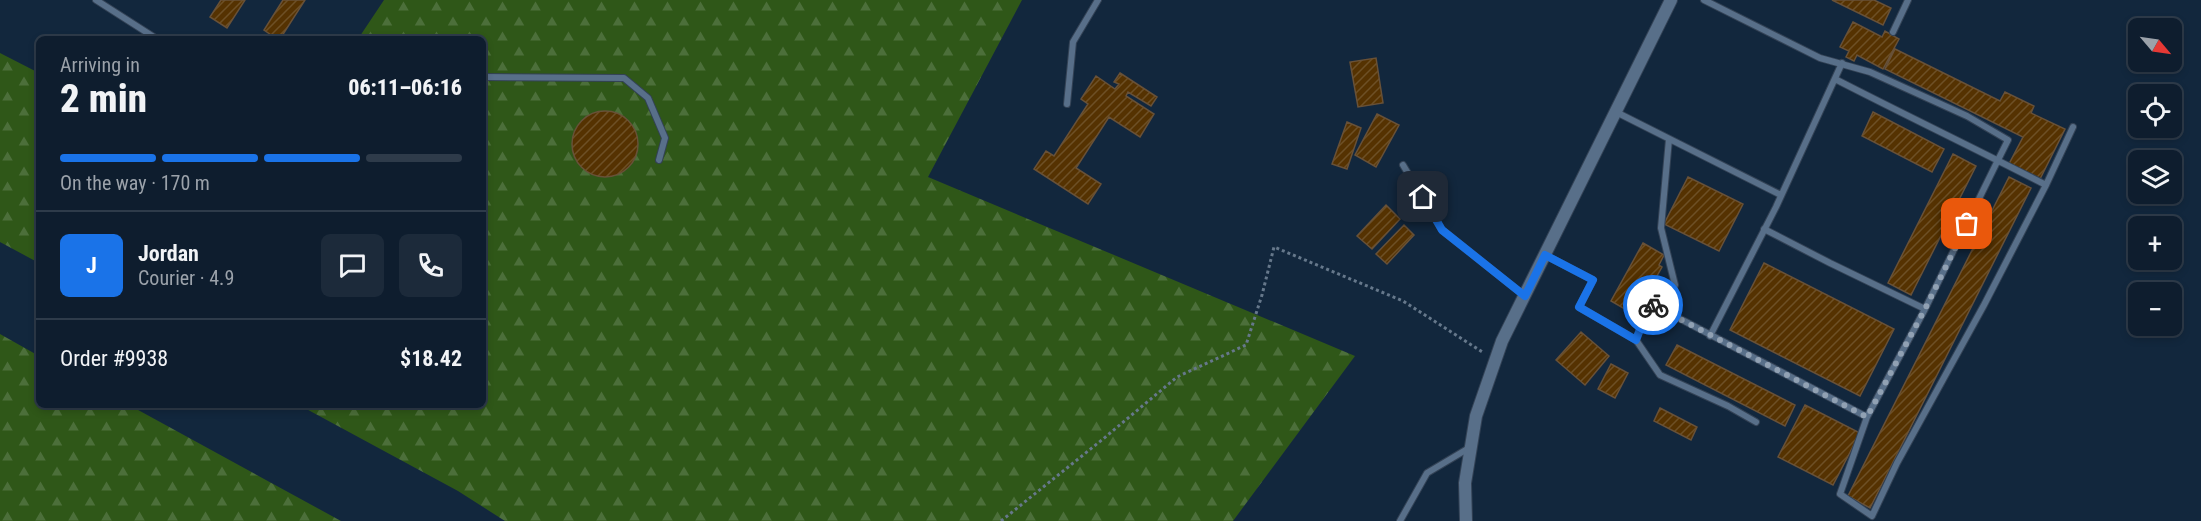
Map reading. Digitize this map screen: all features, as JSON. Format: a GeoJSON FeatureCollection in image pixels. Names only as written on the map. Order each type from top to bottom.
{"type":"FeatureCollection","features":[{"type":"Feature","properties":{"kind":"street"},"geometry":{"type":"LineString","coordinates":[[1466,521],[1465,483],[1476,416],[1502,341],[1671,0]]}},
{"type":"Feature","properties":{"kind":"lane"},"geometry":{"type":"LineString","coordinates":[[96,0],[152,36]]}},
{"type":"Feature","properties":{"kind":"lane"},"geometry":{"type":"LineString","coordinates":[[1067,104],[1073,42],[1098,0]]}},
{"type":"Feature","properties":{"kind":"lane"},"geometry":{"type":"LineString","coordinates":[[1704,0],[1820,58],[1870,72],[1967,116],[2008,140],[1925,309],[1867,417],[1840,494],[1872,516],[1897,463],[1984,305],[2073,127]]}},
{"type":"Feature","properties":{"kind":"lane"},"geometry":{"type":"LineString","coordinates":[[1893,32],[1908,0]]}},
{"type":"Feature","properties":{"kind":"lane"},"geometry":{"type":"LineString","coordinates":[[1710,336],[1781,195],[1842,63]]}},
{"type":"Feature","properties":{"kind":"lane"},"geometry":{"type":"LineString","coordinates":[[486,77],[624,78],[648,98],[657,118],[665,138],[659,160]]}},
{"type":"Feature","properties":{"kind":"lane"},"geometry":{"type":"LineString","coordinates":[[1835,79],[2046,185]]}},
{"type":"Feature","properties":{"kind":"lane"},"geometry":{"type":"LineString","coordinates":[[1616,112],[1781,195]]}},
{"type":"Feature","properties":{"kind":"lane"},"geometry":{"type":"LineString","coordinates":[[1665,311],[1675,285],[1661,228],[1669,139]]}},
{"type":"Feature","properties":{"kind":"lane"},"geometry":{"type":"LineString","coordinates":[[1403,165],[1442,230],[1525,296]]}},
{"type":"Feature","properties":{"kind":"lane"},"geometry":{"type":"LineString","coordinates":[[1764,229],[1925,309]]}},
{"type":"Feature","properties":{"kind":"lane"},"geometry":{"type":"LineString","coordinates":[[1545,255],[1593,280],[1579,307],[1636,340],[1660,375],[1728,406],[1756,422]]}},
{"type":"Feature","properties":{"kind":"lane"},"geometry":{"type":"LineString","coordinates":[[1636,340],[1650,303],[1867,417]]}},
{"type":"Feature","properties":{"kind":"lane"},"geometry":{"type":"LineString","coordinates":[[1400,521],[1427,473],[1471,447]]}},
{"type":"Feature","properties":{"kind":"path"},"geometry":{"type":"LineString","coordinates":[[1001,521],[1177,376],[1246,345],[1274,248],[1403,301],[1495,361]]}},
{"type":"Feature","properties":{"kind":"green space"},"geometry":{"type":"Polygon","coordinates":[[[384,0],[1022,0],[928,177],[1355,356],[1233,521],[505,521],[458,491],[305,408],[486,408],[486,36],[360,36],[384,0]]]}},
{"type":"Feature","properties":{"kind":"green space"},"geometry":{"type":"Polygon","coordinates":[[[0,53],[36,71],[36,261],[0,242],[0,53]]]}},
{"type":"Feature","properties":{"kind":"green space"},"geometry":{"type":"Polygon","coordinates":[[[0,334],[36,354],[36,408],[134,408],[341,521],[0,521],[0,334]]]}},
{"type":"Feature","properties":{"kind":"building"},"geometry":{"type":"Polygon","coordinates":[[[221,0],[245,0],[227,28],[210,17],[221,0]]]}},
{"type":"Feature","properties":{"kind":"building"},"geometry":{"type":"Polygon","coordinates":[[[283,0],[305,0],[282,36],[273,36],[264,30],[283,0]]]}},
{"type":"Feature","properties":{"kind":"building"},"geometry":{"type":"Polygon","coordinates":[[[1832,0],[1874,0],[1891,8],[1883,25],[1832,0]]]}},
{"type":"Feature","properties":{"kind":"building"},"geometry":{"type":"Polygon","coordinates":[[[1853,22],[1882,37],[1885,31],[1899,39],[1883,69],[1857,55],[1854,61],[1846,57],[1849,51],[1840,47],[1853,22]]]}},
{"type":"Feature","properties":{"kind":"building"},"geometry":{"type":"Polygon","coordinates":[[[1895,49],[2000,101],[2005,92],[2034,106],[2031,113],[2065,129],[2040,179],[2009,164],[2023,137],[1885,69],[1895,49]]]}},
{"type":"Feature","properties":{"kind":"building"},"geometry":{"type":"Polygon","coordinates":[[[1376,58],[1383,103],[1358,107],[1350,62],[1376,58]]]}},
{"type":"Feature","properties":{"kind":"building"},"geometry":{"type":"Polygon","coordinates":[[[1120,73],[1157,97],[1151,106],[1128,92],[1126,96],[1154,114],[1140,137],[1109,117],[1076,168],[1101,184],[1088,204],[1034,169],[1046,151],[1054,156],[1088,104],[1081,99],[1096,76],[1115,89],[1119,84],[1114,82],[1120,73]]]}},
{"type":"Feature","properties":{"kind":"building"},"geometry":{"type":"Polygon","coordinates":[[[598,111],[612,111],[624,116],[633,125],[638,144],[636,157],[629,168],[612,177],[598,177],[586,172],[577,163],[572,151],[572,137],[577,125],[586,116],[598,111]]]}},
{"type":"Feature","properties":{"kind":"building"},"geometry":{"type":"Polygon","coordinates":[[[1873,112],[1944,149],[1932,172],[1862,136],[1873,112]]]}},
{"type":"Feature","properties":{"kind":"building"},"geometry":{"type":"Polygon","coordinates":[[[1377,114],[1399,125],[1376,167],[1355,155],[1377,114]]]}},
{"type":"Feature","properties":{"kind":"building"},"geometry":{"type":"Polygon","coordinates":[[[1347,122],[1361,128],[1347,169],[1332,164],[1347,122]]]}},
{"type":"Feature","properties":{"kind":"building"},"geometry":{"type":"Polygon","coordinates":[[[1953,154],[1976,166],[1911,295],[1888,283],[1953,154]]]}},
{"type":"Feature","properties":{"kind":"building"},"geometry":{"type":"Polygon","coordinates":[[[1688,177],[1743,204],[1719,251],[1664,224],[1688,177]]]}},
{"type":"Feature","properties":{"kind":"building"},"geometry":{"type":"Polygon","coordinates":[[[2009,177],[2031,188],[1870,508],[1848,496],[2009,177]]]}},
{"type":"Feature","properties":{"kind":"building"},"geometry":{"type":"Polygon","coordinates":[[[1386,205],[1400,219],[1372,249],[1357,236],[1386,205]]]}},
{"type":"Feature","properties":{"kind":"building"},"geometry":{"type":"Polygon","coordinates":[[[1404,225],[1414,235],[1387,264],[1376,254],[1404,225]]]}},
{"type":"Feature","properties":{"kind":"building"},"geometry":{"type":"Polygon","coordinates":[[[1643,243],[1664,255],[1659,265],[1662,267],[1635,315],[1611,301],[1643,243]]]}},
{"type":"Feature","properties":{"kind":"building"},"geometry":{"type":"Polygon","coordinates":[[[1764,263],[1894,329],[1860,396],[1730,330],[1764,263]]]}},
{"type":"Feature","properties":{"kind":"building"},"geometry":{"type":"Polygon","coordinates":[[[1581,332],[1609,356],[1585,385],[1556,360],[1581,332]]]}},
{"type":"Feature","properties":{"kind":"building"},"geometry":{"type":"Polygon","coordinates":[[[1677,345],[1795,405],[1785,426],[1666,365],[1677,345]]]}},
{"type":"Feature","properties":{"kind":"building"},"geometry":{"type":"Polygon","coordinates":[[[1611,364],[1628,373],[1615,398],[1598,389],[1611,364]]]}},
{"type":"Feature","properties":{"kind":"building"},"geometry":{"type":"Polygon","coordinates":[[[1805,405],[1860,433],[1833,485],[1778,457],[1805,405]]]}},
{"type":"Feature","properties":{"kind":"building"},"geometry":{"type":"Polygon","coordinates":[[[1660,408],[1697,427],[1691,440],[1654,421],[1660,408]]]}},
{"type":"Feature","properties":{"kind":"way so far"},"geometry":{"type":"LineString","coordinates":[[1653,305],[1867,417],[1925,309],[1967,224]]}},
{"type":"Feature","properties":{"kind":"route"},"geometry":{"type":"LineString","coordinates":[[1423,197],[1442,230],[1525,296],[1545,255],[1593,280],[1579,307],[1636,340],[1650,303],[1653,305]]}}]}
